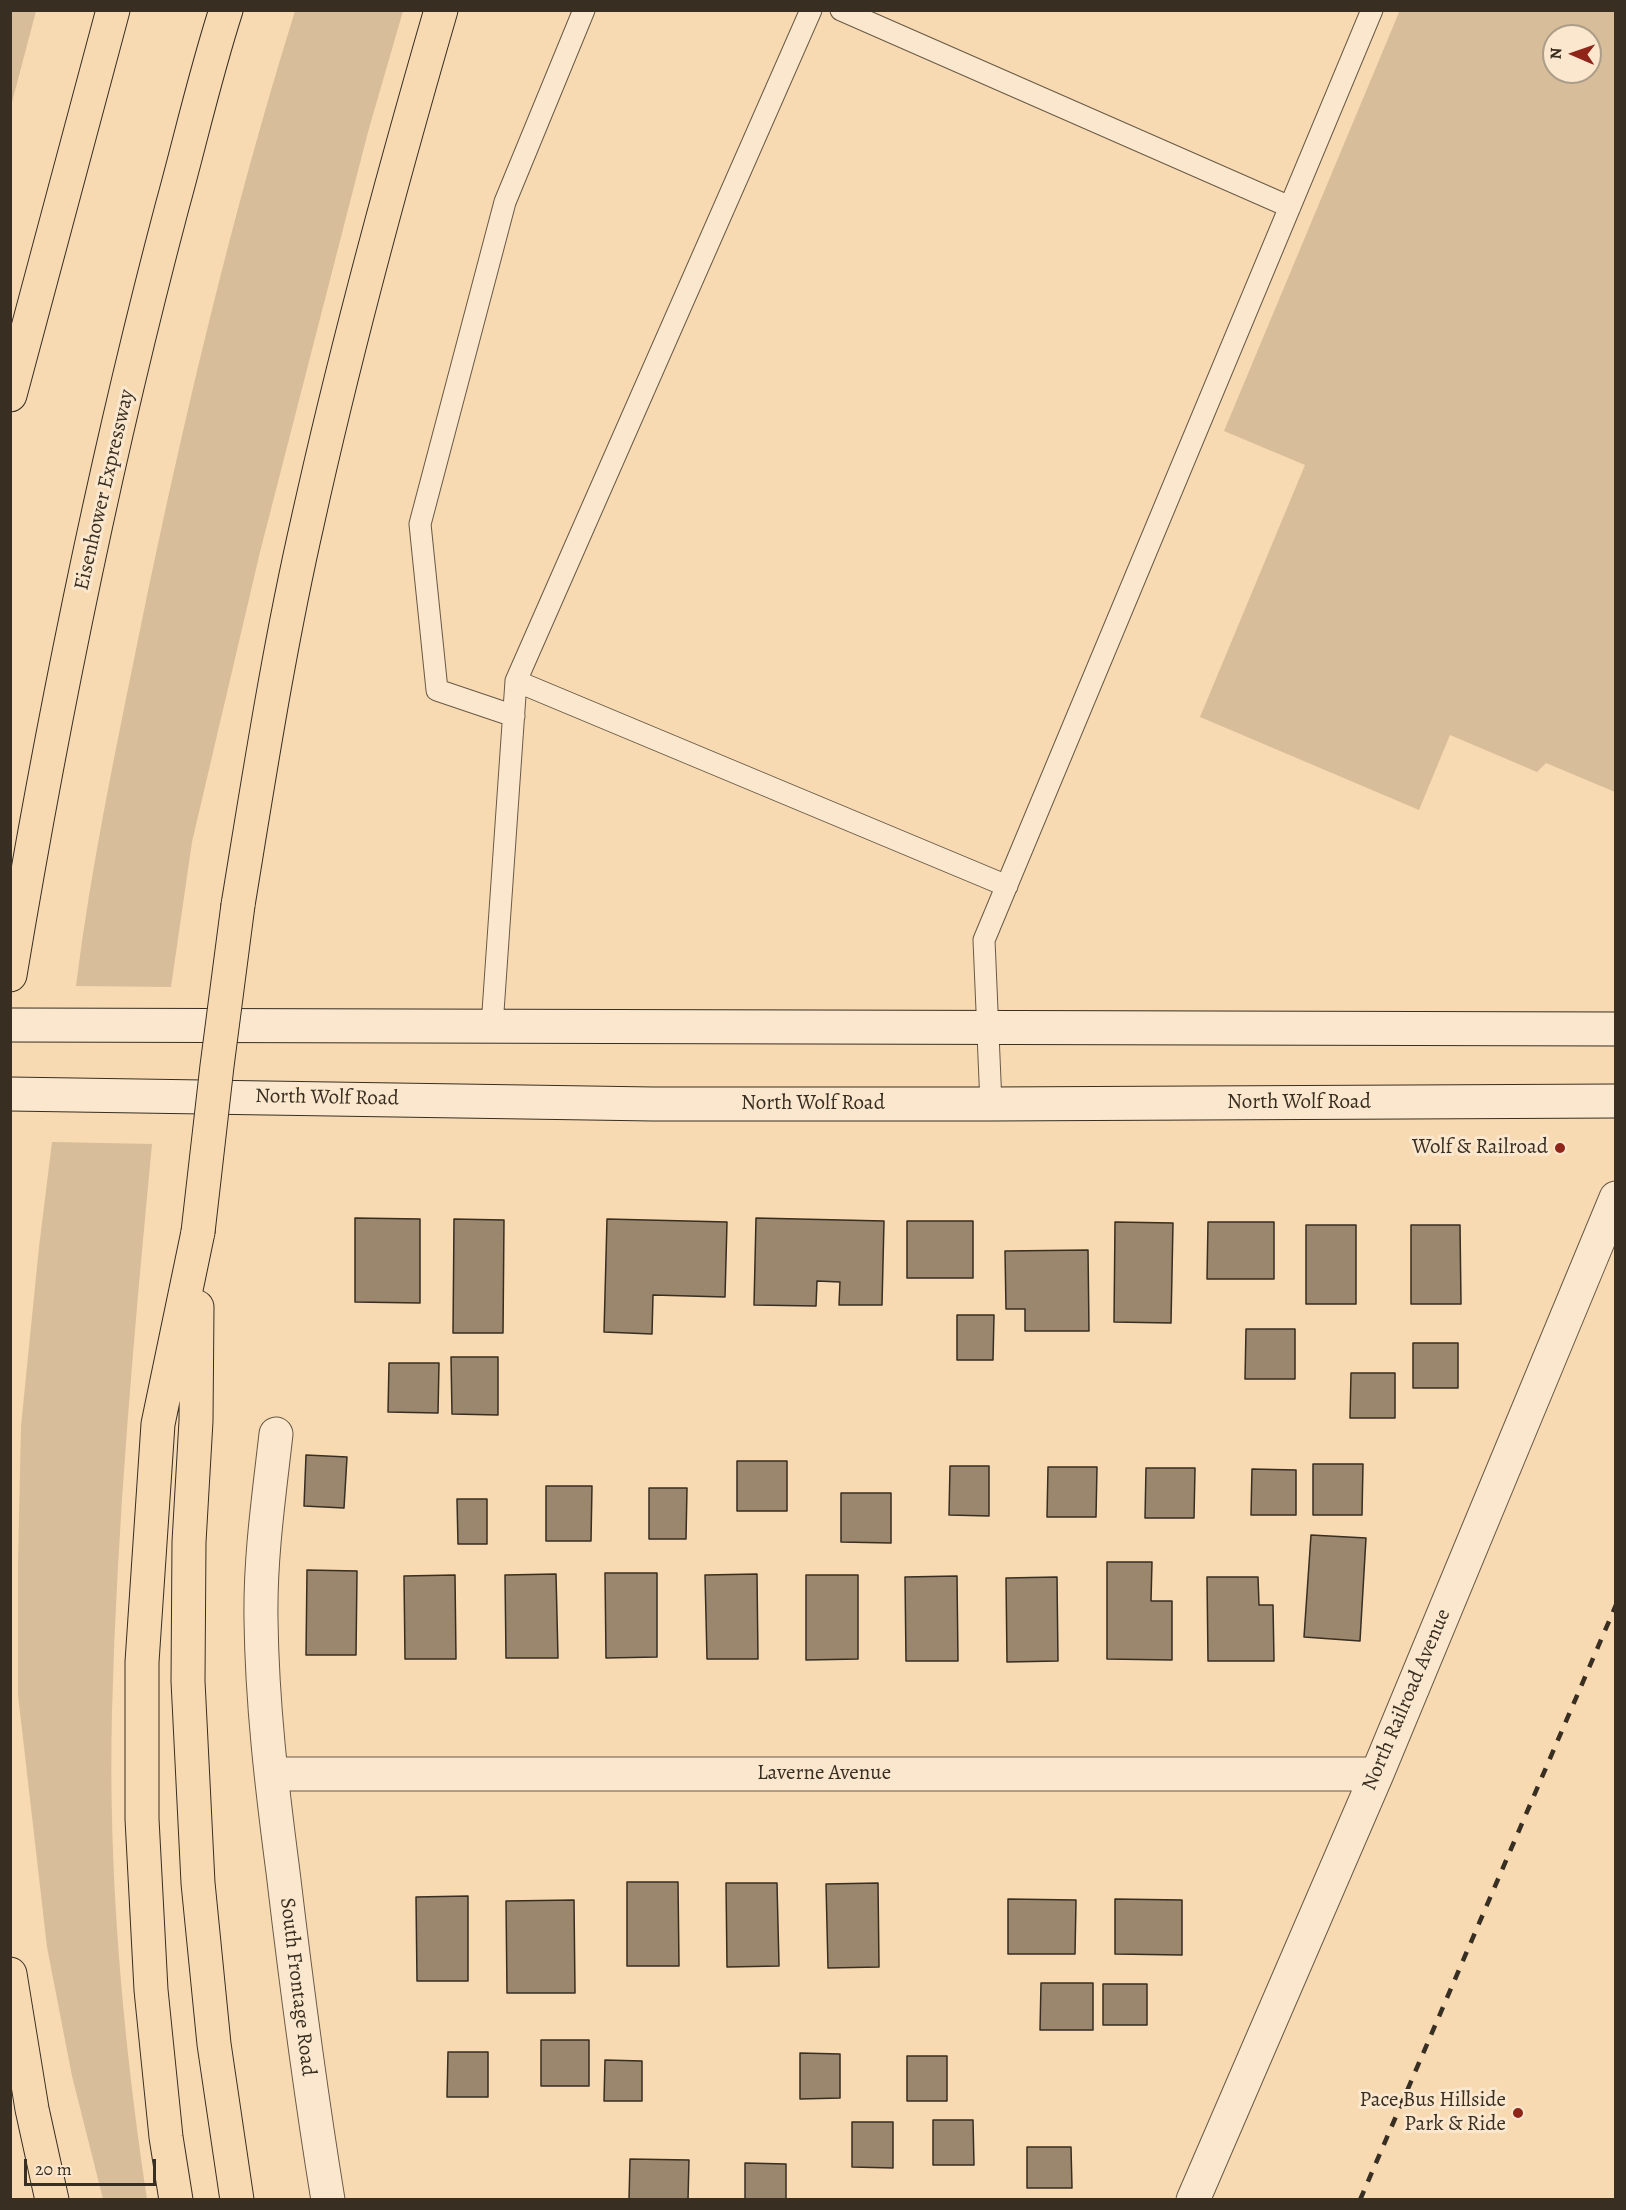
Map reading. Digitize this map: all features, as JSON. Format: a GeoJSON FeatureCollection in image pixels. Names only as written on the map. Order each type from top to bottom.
{"type":"FeatureCollection","features":[{"type":"Feature","properties":{"kind":"highway"},"geometry":{"type":"LineString","coordinates":[[10,394],[113,10]]}},
{"type":"Feature","properties":{"kind":"highway","name":"Eisenhower Expressway"},"geometry":{"type":"LineString","coordinates":[[10,975],[85,576],[143,316],[226,10]]}},
{"type":"Feature","properties":{"kind":"highway"},"geometry":{"type":"LineString","coordinates":[[176,2199],[166,2137],[151,1978],[142,1819],[142,1662],[158,1424],[198,1232],[238,905],[271,710],[307,522],[347,353],[441,10]]}},
{"type":"Feature","properties":{"kind":"highway"},"geometry":{"type":"LineString","coordinates":[[198,1232],[196,1421],[189,1542],[188,1681],[198,1883],[214,2044],[237,2199]]}},
{"type":"Feature","properties":{"kind":"highway"},"geometry":{"type":"LineString","coordinates":[[10,1974],[32,2109],[52,2199]]}},
{"type":"Feature","properties":{"kind":"main road"},"geometry":{"type":"LineString","coordinates":[[10,1025],[1616,1029]]}},
{"type":"Feature","properties":{"kind":"main road","name":"North Wolf Road"},"geometry":{"type":"LineString","coordinates":[[10,1094],[653,1104],[1616,1101]]}},
{"type":"Feature","properties":{"kind":"main road","name":"North Railroad Avenue"},"geometry":{"type":"LineString","coordinates":[[1193,2199],[1377,1774],[1616,1198]]}},
{"type":"Feature","properties":{"kind":"main road","name":"South Frontage Road"},"geometry":{"type":"LineString","coordinates":[[276,1434],[264,1534],[261,1619],[271,1774],[305,2060],[328,2199]]}},
{"type":"Feature","properties":{"kind":"main road","name":"Laverne Avenue"},"geometry":{"type":"LineString","coordinates":[[271,1774],[1377,1774]]}},
{"type":"Feature","properties":{"kind":"lane"},"geometry":{"type":"LineString","coordinates":[[514,716],[437,690],[420,524],[505,202],[584,10]]}},
{"type":"Feature","properties":{"kind":"lane"},"geometry":{"type":"LineString","coordinates":[[492,1026],[516,681],[811,10]]}},
{"type":"Feature","properties":{"kind":"lane"},"geometry":{"type":"LineString","coordinates":[[841,10],[1290,207]]}},
{"type":"Feature","properties":{"kind":"lane"},"geometry":{"type":"LineString","coordinates":[[991,1104],[984,940],[1372,10]]}},
{"type":"Feature","properties":{"kind":"lane"},"geometry":{"type":"LineString","coordinates":[[516,681],[1007,886]]}},
{"type":"Feature","properties":{"kind":"shaded area"},"geometry":{"type":"Polygon","coordinates":[[[1400,10],[1615,11],[1615,792],[1546,763],[1537,772],[1450,735],[1419,810],[1200,717],[1305,465],[1224,431],[1400,10]]]}},
{"type":"Feature","properties":{"kind":"shaded area"},"geometry":{"type":"Polygon","coordinates":[[[10,11],[36,11],[11,106],[10,11]]]}},
{"type":"Feature","properties":{"kind":"shaded area"},"geometry":{"type":"Polygon","coordinates":[[[295,11],[403,11],[368,132],[260,552],[192,842],[171,987],[76,986],[105,807],[174,474],[210,318],[250,164],[295,11]]]}},
{"type":"Feature","properties":{"kind":"shaded area"},"geometry":{"type":"Polygon","coordinates":[[[52,1142],[152,1144],[122,1499],[114,1641],[111,1773],[115,1895],[124,2017],[147,2199],[103,2199],[72,2076],[47,1947],[18,1695],[21,1426],[52,1142]]]}},
{"type":"Feature","properties":{"kind":"building"},"geometry":{"type":"Polygon","coordinates":[[[355,1218],[420,1219],[420,1303],[355,1302],[355,1218]]]}},
{"type":"Feature","properties":{"kind":"building"},"geometry":{"type":"Polygon","coordinates":[[[756,1218],[884,1221],[882,1305],[839,1305],[840,1282],[817,1281],[816,1306],[754,1305],[756,1218]]]}},
{"type":"Feature","properties":{"kind":"building"},"geometry":{"type":"Polygon","coordinates":[[[454,1219],[504,1220],[503,1333],[453,1333],[454,1219]]]}},
{"type":"Feature","properties":{"kind":"building"},"geometry":{"type":"Polygon","coordinates":[[[607,1219],[727,1222],[725,1297],[653,1295],[652,1334],[604,1332],[607,1219]]]}},
{"type":"Feature","properties":{"kind":"building"},"geometry":{"type":"Polygon","coordinates":[[[907,1221],[973,1221],[973,1278],[907,1278],[907,1221]]]}},
{"type":"Feature","properties":{"kind":"building"},"geometry":{"type":"Polygon","coordinates":[[[1115,1222],[1173,1223],[1171,1323],[1114,1322],[1115,1222]]]}},
{"type":"Feature","properties":{"kind":"building"},"geometry":{"type":"Polygon","coordinates":[[[1208,1222],[1274,1222],[1274,1279],[1207,1279],[1208,1222]]]}},
{"type":"Feature","properties":{"kind":"building"},"geometry":{"type":"Polygon","coordinates":[[[1306,1225],[1356,1225],[1356,1304],[1306,1304],[1306,1225]]]}},
{"type":"Feature","properties":{"kind":"building"},"geometry":{"type":"Polygon","coordinates":[[[1411,1225],[1460,1225],[1461,1304],[1411,1304],[1411,1225]]]}},
{"type":"Feature","properties":{"kind":"building"},"geometry":{"type":"Polygon","coordinates":[[[1088,1250],[1089,1331],[1025,1331],[1025,1309],[1006,1309],[1005,1251],[1088,1250]]]}},
{"type":"Feature","properties":{"kind":"building"},"geometry":{"type":"Polygon","coordinates":[[[957,1315],[994,1315],[993,1360],[957,1360],[957,1315]]]}},
{"type":"Feature","properties":{"kind":"building"},"geometry":{"type":"Polygon","coordinates":[[[1246,1329],[1295,1329],[1295,1379],[1245,1379],[1246,1329]]]}},
{"type":"Feature","properties":{"kind":"building"},"geometry":{"type":"Polygon","coordinates":[[[1413,1343],[1458,1343],[1458,1388],[1413,1388],[1413,1343]]]}},
{"type":"Feature","properties":{"kind":"building"},"geometry":{"type":"Polygon","coordinates":[[[451,1357],[498,1357],[498,1415],[452,1414],[451,1357]]]}},
{"type":"Feature","properties":{"kind":"building"},"geometry":{"type":"Polygon","coordinates":[[[389,1363],[439,1363],[438,1413],[388,1412],[389,1363]]]}},
{"type":"Feature","properties":{"kind":"building"},"geometry":{"type":"Polygon","coordinates":[[[1351,1373],[1395,1373],[1395,1418],[1350,1418],[1351,1373]]]}},
{"type":"Feature","properties":{"kind":"building"},"geometry":{"type":"Polygon","coordinates":[[[306,1455],[347,1457],[344,1508],[304,1506],[306,1455]]]}},
{"type":"Feature","properties":{"kind":"building"},"geometry":{"type":"Polygon","coordinates":[[[737,1461],[787,1461],[787,1511],[737,1511],[737,1461]]]}},
{"type":"Feature","properties":{"kind":"building"},"geometry":{"type":"Polygon","coordinates":[[[1313,1464],[1363,1464],[1362,1515],[1313,1515],[1313,1464]]]}},
{"type":"Feature","properties":{"kind":"building"},"geometry":{"type":"Polygon","coordinates":[[[950,1466],[989,1466],[989,1516],[949,1515],[950,1466]]]}},
{"type":"Feature","properties":{"kind":"building"},"geometry":{"type":"Polygon","coordinates":[[[1048,1467],[1097,1467],[1096,1517],[1047,1517],[1048,1467]]]}},
{"type":"Feature","properties":{"kind":"building"},"geometry":{"type":"Polygon","coordinates":[[[1146,1468],[1195,1468],[1194,1518],[1145,1518],[1146,1468]]]}},
{"type":"Feature","properties":{"kind":"building"},"geometry":{"type":"Polygon","coordinates":[[[1252,1469],[1296,1470],[1296,1515],[1251,1515],[1252,1469]]]}},
{"type":"Feature","properties":{"kind":"building"},"geometry":{"type":"Polygon","coordinates":[[[546,1486],[592,1486],[591,1541],[546,1541],[546,1486]]]}},
{"type":"Feature","properties":{"kind":"building"},"geometry":{"type":"Polygon","coordinates":[[[649,1488],[687,1488],[686,1539],[649,1539],[649,1488]]]}},
{"type":"Feature","properties":{"kind":"building"},"geometry":{"type":"Polygon","coordinates":[[[841,1493],[891,1493],[891,1543],[841,1542],[841,1493]]]}},
{"type":"Feature","properties":{"kind":"building"},"geometry":{"type":"Polygon","coordinates":[[[457,1499],[487,1499],[487,1544],[458,1544],[457,1499]]]}},
{"type":"Feature","properties":{"kind":"building"},"geometry":{"type":"Polygon","coordinates":[[[1311,1535],[1366,1538],[1360,1641],[1304,1637],[1311,1535]]]}},
{"type":"Feature","properties":{"kind":"building"},"geometry":{"type":"Polygon","coordinates":[[[1107,1562],[1152,1562],[1151,1601],[1172,1601],[1172,1660],[1107,1659],[1107,1562]]]}},
{"type":"Feature","properties":{"kind":"building"},"geometry":{"type":"Polygon","coordinates":[[[307,1570],[357,1571],[356,1655],[306,1655],[307,1570]]]}},
{"type":"Feature","properties":{"kind":"building"},"geometry":{"type":"Polygon","coordinates":[[[605,1573],[657,1573],[657,1657],[606,1658],[605,1573]]]}},
{"type":"Feature","properties":{"kind":"building"},"geometry":{"type":"Polygon","coordinates":[[[556,1574],[558,1658],[506,1658],[505,1575],[556,1574]]]}},
{"type":"Feature","properties":{"kind":"building"},"geometry":{"type":"Polygon","coordinates":[[[757,1574],[758,1659],[707,1659],[705,1575],[757,1574]]]}},
{"type":"Feature","properties":{"kind":"building"},"geometry":{"type":"Polygon","coordinates":[[[455,1575],[456,1659],[405,1659],[404,1576],[455,1575]]]}},
{"type":"Feature","properties":{"kind":"building"},"geometry":{"type":"Polygon","coordinates":[[[806,1575],[858,1575],[858,1659],[806,1660],[806,1575]]]}},
{"type":"Feature","properties":{"kind":"building"},"geometry":{"type":"Polygon","coordinates":[[[957,1576],[958,1661],[906,1661],[905,1577],[957,1576]]]}},
{"type":"Feature","properties":{"kind":"building"},"geometry":{"type":"Polygon","coordinates":[[[1057,1577],[1058,1661],[1007,1662],[1006,1578],[1057,1577]]]}},
{"type":"Feature","properties":{"kind":"building"},"geometry":{"type":"Polygon","coordinates":[[[1207,1577],[1258,1577],[1259,1605],[1273,1605],[1274,1661],[1208,1661],[1207,1577]]]}},
{"type":"Feature","properties":{"kind":"building"},"geometry":{"type":"Polygon","coordinates":[[[627,1882],[678,1882],[679,1966],[627,1966],[627,1882]]]}},
{"type":"Feature","properties":{"kind":"building"},"geometry":{"type":"Polygon","coordinates":[[[726,1883],[777,1883],[779,1966],[727,1967],[726,1883]]]}},
{"type":"Feature","properties":{"kind":"building"},"geometry":{"type":"Polygon","coordinates":[[[878,1883],[879,1967],[828,1968],[826,1884],[878,1883]]]}},
{"type":"Feature","properties":{"kind":"building"},"geometry":{"type":"Polygon","coordinates":[[[468,1896],[468,1981],[417,1981],[416,1897],[468,1896]]]}},
{"type":"Feature","properties":{"kind":"building"},"geometry":{"type":"Polygon","coordinates":[[[1008,1899],[1076,1900],[1075,1954],[1008,1954],[1008,1899]]]}},
{"type":"Feature","properties":{"kind":"building"},"geometry":{"type":"Polygon","coordinates":[[[1115,1899],[1182,1900],[1182,1955],[1115,1954],[1115,1899]]]}},
{"type":"Feature","properties":{"kind":"building"},"geometry":{"type":"Polygon","coordinates":[[[574,1900],[575,1993],[507,1993],[506,1901],[574,1900]]]}},
{"type":"Feature","properties":{"kind":"building"},"geometry":{"type":"Polygon","coordinates":[[[1041,1983],[1093,1983],[1093,2030],[1040,2030],[1041,1983]]]}},
{"type":"Feature","properties":{"kind":"building"},"geometry":{"type":"Polygon","coordinates":[[[1103,1984],[1147,1984],[1147,2025],[1103,2025],[1103,1984]]]}},
{"type":"Feature","properties":{"kind":"building"},"geometry":{"type":"Polygon","coordinates":[[[541,2040],[589,2040],[589,2086],[541,2086],[541,2040]]]}},
{"type":"Feature","properties":{"kind":"building"},"geometry":{"type":"Polygon","coordinates":[[[448,2052],[488,2052],[488,2097],[447,2097],[448,2052]]]}},
{"type":"Feature","properties":{"kind":"building"},"geometry":{"type":"Polygon","coordinates":[[[800,2053],[840,2054],[840,2098],[800,2099],[800,2053]]]}},
{"type":"Feature","properties":{"kind":"building"},"geometry":{"type":"Polygon","coordinates":[[[907,2056],[947,2056],[947,2101],[907,2101],[907,2056]]]}},
{"type":"Feature","properties":{"kind":"building"},"geometry":{"type":"Polygon","coordinates":[[[605,2060],[642,2061],[642,2101],[604,2101],[605,2060]]]}},
{"type":"Feature","properties":{"kind":"building"},"geometry":{"type":"Polygon","coordinates":[[[933,2120],[973,2120],[974,2165],[933,2165],[933,2120]]]}},
{"type":"Feature","properties":{"kind":"building"},"geometry":{"type":"Polygon","coordinates":[[[852,2122],[893,2122],[893,2168],[852,2167],[852,2122]]]}},
{"type":"Feature","properties":{"kind":"building"},"geometry":{"type":"Polygon","coordinates":[[[1027,2147],[1071,2147],[1072,2188],[1027,2188],[1027,2147]]]}},
{"type":"Feature","properties":{"kind":"building"},"geometry":{"type":"Polygon","coordinates":[[[630,2159],[689,2160],[688,2200],[629,2200],[630,2159]]]}},
{"type":"Feature","properties":{"kind":"building"},"geometry":{"type":"Polygon","coordinates":[[[745,2163],[786,2164],[786,2200],[745,2200],[745,2163]]]}},
{"type":"Feature","properties":{"kind":"railway"},"geometry":{"type":"LineString","coordinates":[[1360,2200],[1616,1605]]}},
{"type":"Feature","properties":{"kind":"place","name":"Wolf & Railroad"},"geometry":{"type":"Point","coordinates":[1560,1148]}},
{"type":"Feature","properties":{"kind":"place","name":"Pace Bus Hillside Park & Ride"},"geometry":{"type":"Point","coordinates":[1518,2113]}}]}
